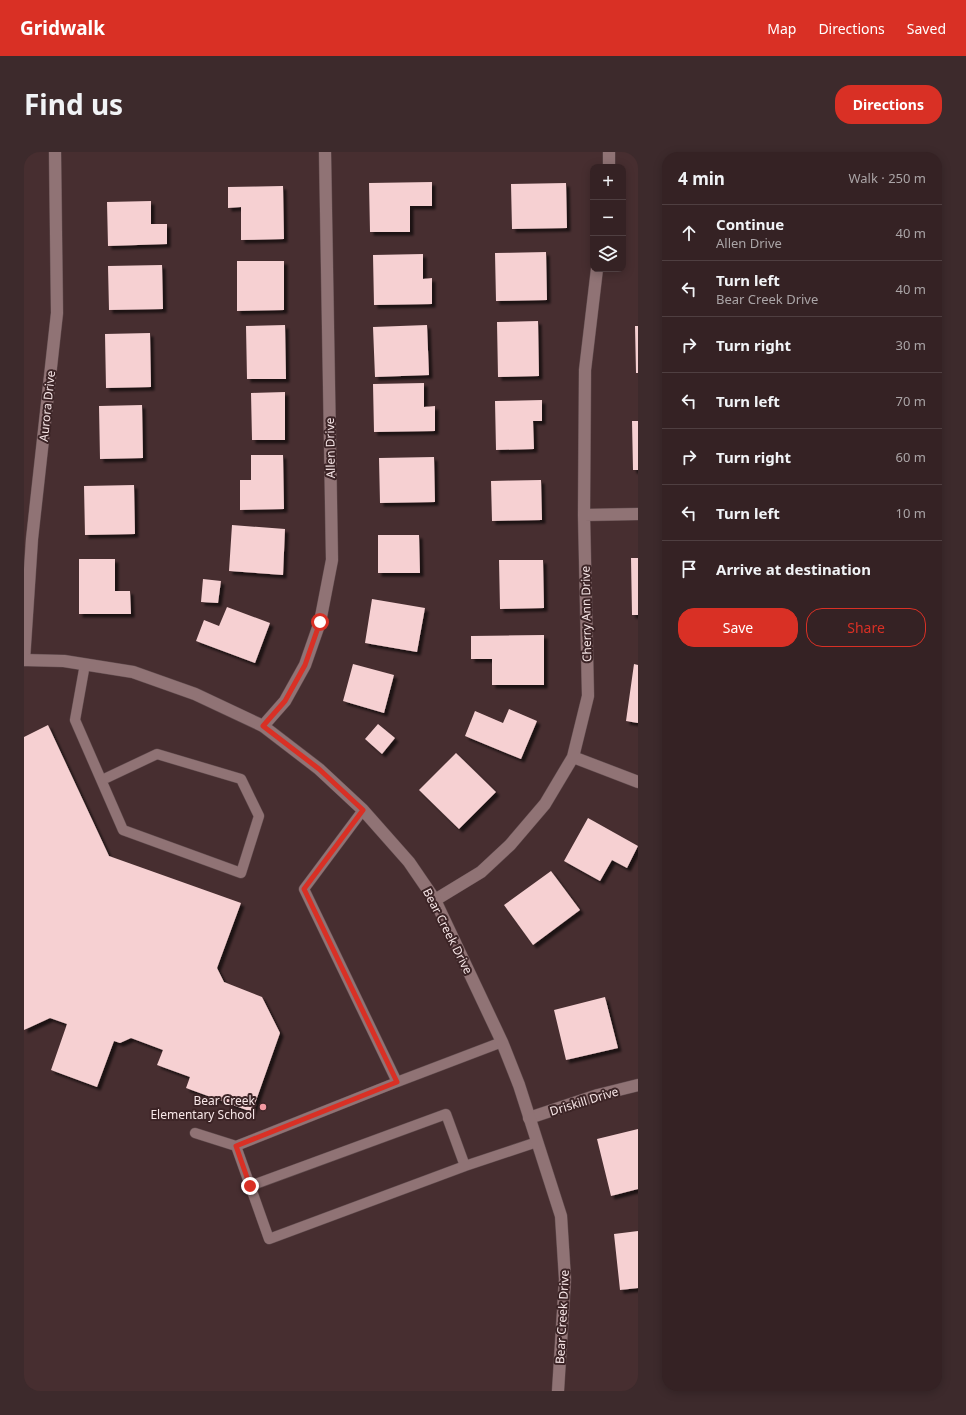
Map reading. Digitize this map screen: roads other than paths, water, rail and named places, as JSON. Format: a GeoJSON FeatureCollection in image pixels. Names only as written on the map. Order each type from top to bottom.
{"type":"FeatureCollection","features":[{"type":"Feature","properties":{"kind":"street","name":"Aurora Drive"},"geometry":{"type":"LineString","coordinates":[[24,660],[32,539],[57,313],[55,152]]}},
{"type":"Feature","properties":{"kind":"street","name":"Allen Drive"},"geometry":{"type":"LineString","coordinates":[[263,726],[285,701],[305,665],[320,622],[332,560],[325,152]]}},
{"type":"Feature","properties":{"kind":"street"},"geometry":{"type":"LineString","coordinates":[[609,152],[609,164]]}},
{"type":"Feature","properties":{"kind":"street","name":"Cherry Ann Drive"},"geometry":{"type":"LineString","coordinates":[[435,900],[481,872],[510,845],[545,804],[573,757],[588,696],[584,515],[585,370],[597,272]]}},
{"type":"Feature","properties":{"kind":"street"},"geometry":{"type":"LineString","coordinates":[[584,515],[638,514]]}},
{"type":"Feature","properties":{"kind":"street","name":"Bear Creek Drive"},"geometry":{"type":"LineString","coordinates":[[24,660],[64,661],[133,672],[195,694],[263,726],[319,769],[363,810],[409,862],[435,900],[502,1042],[519,1085],[561,1216],[565,1279],[558,1391]]}},
{"type":"Feature","properties":{"kind":"street"},"geometry":{"type":"LineString","coordinates":[[573,757],[638,782]]}},
{"type":"Feature","properties":{"kind":"street","name":"Driskill Drive"},"geometry":{"type":"LineString","coordinates":[[529,1118],[598,1095],[638,1085]]}},
{"type":"Feature","properties":{"kind":"lane"},"geometry":{"type":"LineString","coordinates":[[85,664],[76,720],[123,830],[241,873],[259,816],[241,779],[157,754],[102,780]]}},
{"type":"Feature","properties":{"kind":"lane"},"geometry":{"type":"LineString","coordinates":[[363,810],[304,889],[397,1082]]}},
{"type":"Feature","properties":{"kind":"lane"},"geometry":{"type":"LineString","coordinates":[[195,1133],[236,1146],[502,1042]]}},
{"type":"Feature","properties":{"kind":"lane"},"geometry":{"type":"LineString","coordinates":[[250,1186],[446,1114],[465,1166]]}},
{"type":"Feature","properties":{"kind":"lane"},"geometry":{"type":"LineString","coordinates":[[236,1146],[269,1239],[465,1166],[537,1142]]}},
{"type":"Feature","properties":{"kind":"place","name":"Bear Creek Elementary School"},"geometry":{"type":"Point","coordinates":[263,1107]}}]}
